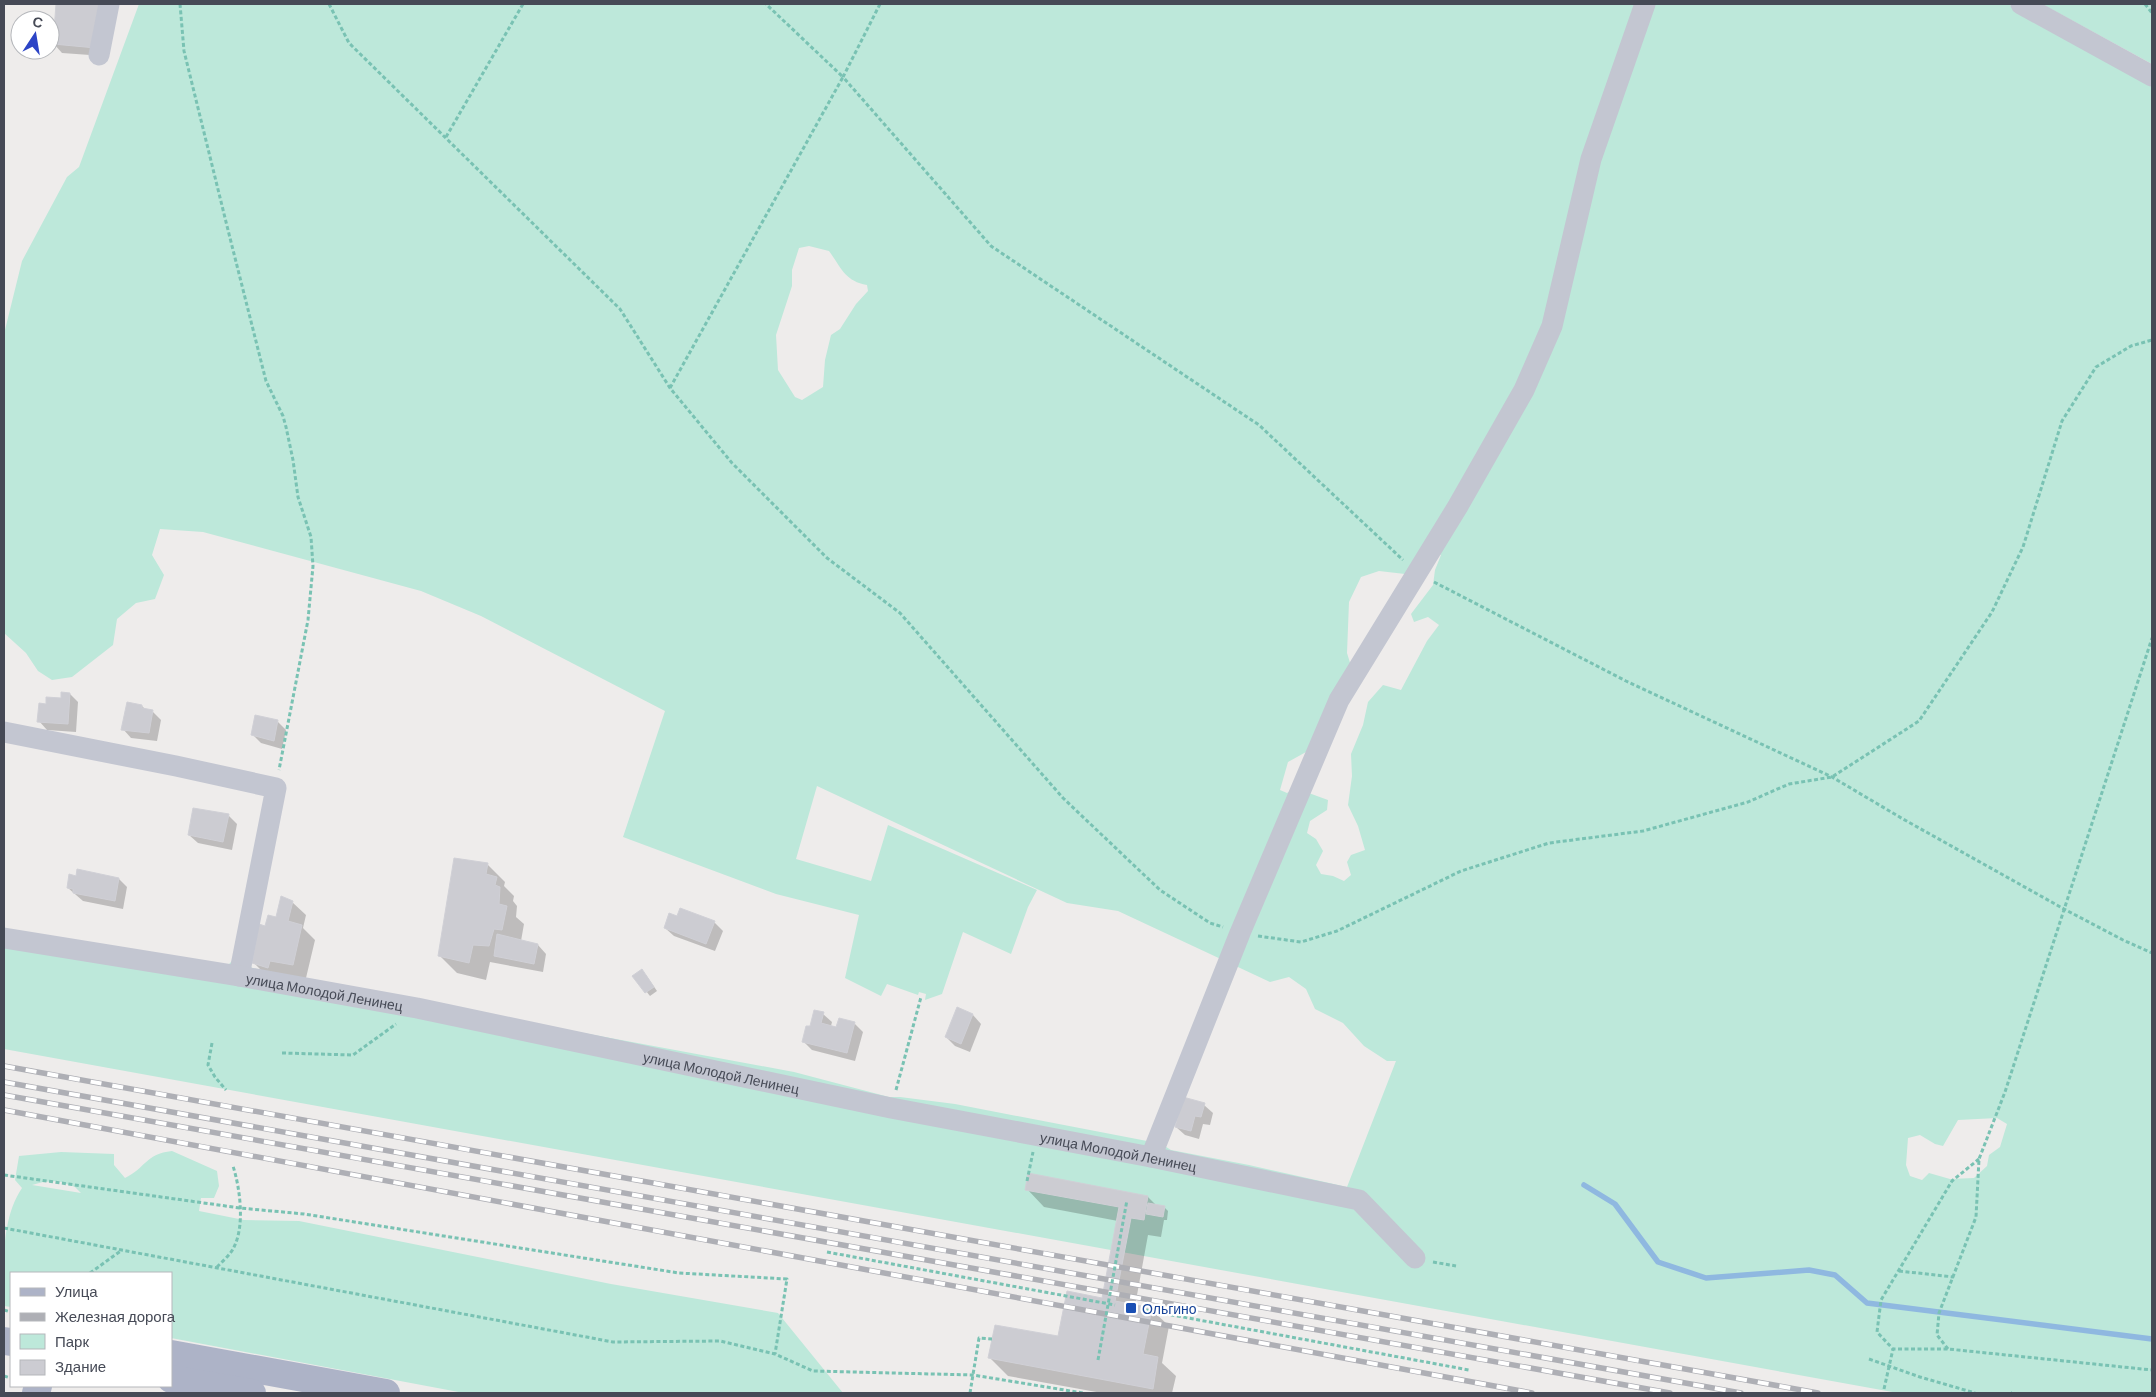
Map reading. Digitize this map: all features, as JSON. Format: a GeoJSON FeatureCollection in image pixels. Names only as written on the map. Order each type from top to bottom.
{"type":"FeatureCollection","features":[{"type":"Feature","properties":{"kind":"main road"},"geometry":{"type":"LineString","coordinates":[[172,1354],[386,1393]]}},
{"type":"Feature","properties":{"kind":"main road"},"geometry":{"type":"LineString","coordinates":[[172,1379],[252,1393]]}},
{"type":"Feature","properties":{"kind":"street"},"geometry":{"type":"LineString","coordinates":[[99,55],[109,4]]}},
{"type":"Feature","properties":{"kind":"street"},"geometry":{"type":"LineString","coordinates":[[1151,1157],[1240,933],[1339,700],[1398,603],[1418,574],[1524,390],[1552,326],[1592,159],[1645,4]]}},
{"type":"Feature","properties":{"kind":"street"},"geometry":{"type":"LineString","coordinates":[[2021,4],[2152,76]]}},
{"type":"Feature","properties":{"kind":"street"},"geometry":{"type":"LineString","coordinates":[[4,732],[276,788],[239,976]]}},
{"type":"Feature","properties":{"kind":"street","name":"улица Молодой Ленинец"},"geometry":{"type":"LineString","coordinates":[[4,938],[239,976],[417,1008],[892,1108],[1151,1157],[1359,1200],[1415,1258]]}},
{"type":"Feature","properties":{"kind":"path"},"geometry":{"type":"LineString","coordinates":[[180,4],[184,51],[227,226],[266,380],[283,416],[286,427],[298,497],[311,537],[314,566],[308,620],[276,788]]}},
{"type":"Feature","properties":{"kind":"path"},"geometry":{"type":"LineString","coordinates":[[329,4],[349,43],[620,309],[670,388],[732,463],[820,551],[900,613],[1070,805],[1160,890],[1210,922],[1240,933],[1301,942],[1337,931],[1461,871],[1549,843],[1643,831],[1748,802],[1788,784],[1832,777],[1918,721],[1992,612],[2019,555],[2062,421],[2096,367],[2131,346],[2152,340]]}},
{"type":"Feature","properties":{"kind":"path"},"geometry":{"type":"LineString","coordinates":[[446,138],[523,4]]}},
{"type":"Feature","properties":{"kind":"path"},"geometry":{"type":"LineString","coordinates":[[766,4],[843,77],[991,246],[1259,425],[1418,574],[1626,681],[1832,777],[2064,909],[2152,953]]}},
{"type":"Feature","properties":{"kind":"path"},"geometry":{"type":"LineString","coordinates":[[670,388],[843,77],[880,4]]}},
{"type":"Feature","properties":{"kind":"path"},"geometry":{"type":"LineString","coordinates":[[2146,4],[2152,13]]}},
{"type":"Feature","properties":{"kind":"path"},"geometry":{"type":"LineString","coordinates":[[1948,1349],[1937,1335],[1939,1313],[1976,1217],[1979,1159],[2005,1092],[2152,638]]}},
{"type":"Feature","properties":{"kind":"path"},"geometry":{"type":"LineString","coordinates":[[892,1108],[921,997]]}},
{"type":"Feature","properties":{"kind":"path"},"geometry":{"type":"LineString","coordinates":[[282,1053],[354,1055],[417,1008]]}},
{"type":"Feature","properties":{"kind":"path"},"geometry":{"type":"LineString","coordinates":[[212,1043],[208,1065],[226,1090]]}},
{"type":"Feature","properties":{"kind":"path"},"geometry":{"type":"LineString","coordinates":[[1027,1181],[1036,1135]]}},
{"type":"Feature","properties":{"kind":"path"},"geometry":{"type":"LineString","coordinates":[[1979,1159],[1952,1181],[1882,1300],[1877,1332],[1894,1349],[1948,1349],[2152,1370]]}},
{"type":"Feature","properties":{"kind":"path"},"geometry":{"type":"LineString","coordinates":[[216,1268],[234,1247],[240,1208],[238,1184],[233,1166]]}},
{"type":"Feature","properties":{"kind":"path"},"geometry":{"type":"LineString","coordinates":[[4,1175],[240,1208],[304,1214],[679,1273],[787,1279],[775,1354]]}},
{"type":"Feature","properties":{"kind":"path"},"geometry":{"type":"LineString","coordinates":[[1098,1360],[1128,1200]]}},
{"type":"Feature","properties":{"kind":"path"},"geometry":{"type":"LineString","coordinates":[[4,1228],[613,1342],[720,1341],[775,1354],[813,1371],[973,1375],[1083,1393]]}},
{"type":"Feature","properties":{"kind":"path"},"geometry":{"type":"LineString","coordinates":[[91,1272],[122,1250]]}},
{"type":"Feature","properties":{"kind":"path"},"geometry":{"type":"LineString","coordinates":[[827,1252],[1115,1304]]}},
{"type":"Feature","properties":{"kind":"path"},"geometry":{"type":"LineString","coordinates":[[1899,1271],[1954,1277]]}},
{"type":"Feature","properties":{"kind":"path"},"geometry":{"type":"LineString","coordinates":[[1145,1310],[1469,1370]]}},
{"type":"Feature","properties":{"kind":"path"},"geometry":{"type":"LineString","coordinates":[[970,1393],[979,1338],[992,1339]]}},
{"type":"Feature","properties":{"kind":"path"},"geometry":{"type":"LineString","coordinates":[[1884,1389],[1894,1349]]}},
{"type":"Feature","properties":{"kind":"path"},"geometry":{"type":"LineString","coordinates":[[1869,1359],[1920,1377],[1975,1393]]}},
{"type":"Feature","properties":{"kind":"green space"},"geometry":{"type":"Polygon","coordinates":[[[139,4],[2008,4],[2152,83],[2152,1393],[1898,1393],[4,1049],[4,929],[228,965],[235,958],[248,961],[252,968],[422,1003],[794,1072],[889,1097],[955,1104],[1147,1141],[1163,1145],[1171,1150],[1347,1187],[1396,1061],[1387,1061],[1364,1046],[1343,1023],[1315,1009],[1306,989],[1289,977],[1270,982],[1118,911],[1067,903],[817,786],[796,859],[871,881],[888,825],[1037,890],[1028,907],[1011,954],[963,932],[942,994],[925,1000],[926,994],[919,992],[918,995],[887,984],[881,996],[845,978],[859,915],[776,894],[623,837],[665,711],[481,616],[421,591],[203,532],[160,529],[152,555],[164,575],[155,599],[136,603],[117,619],[113,645],[72,677],[52,680],[38,671],[26,653],[4,633],[4,334],[22,261],[67,177],[79,167],[139,4]],[[809,246],[799,248],[792,270],[792,286],[776,335],[778,370],[795,397],[802,400],[823,387],[825,360],[831,335],[840,329],[856,304],[868,291],[867,285],[854,281],[845,273],[829,251],[809,246]],[[1430,549],[1405,574],[1379,571],[1361,577],[1349,602],[1347,653],[1351,666],[1306,752],[1288,762],[1280,790],[1287,793],[1295,788],[1328,800],[1327,810],[1310,821],[1307,833],[1316,839],[1323,851],[1316,865],[1321,874],[1333,876],[1344,881],[1351,875],[1347,862],[1351,855],[1365,850],[1358,826],[1348,805],[1352,776],[1351,754],[1363,725],[1368,702],[1383,685],[1401,690],[1427,641],[1439,625],[1428,617],[1414,622],[1411,614],[1433,585],[1435,570],[1441,555],[1430,549]],[[1997,1118],[1958,1120],[1943,1146],[1935,1144],[1920,1135],[1908,1138],[1906,1165],[1910,1176],[1922,1180],[1929,1173],[1950,1179],[1974,1178],[1987,1166],[1989,1155],[2000,1147],[2007,1124],[1997,1118]]]}},
{"type":"Feature","properties":{"kind":"green space"},"geometry":{"type":"Polygon","coordinates":[[[2042,4],[2152,4],[2152,64],[2042,4]]]}},
{"type":"Feature","properties":{"kind":"green space"},"geometry":{"type":"Polygon","coordinates":[[[172,1151],[217,1171],[219,1186],[214,1198],[201,1198],[199,1211],[244,1220],[299,1221],[611,1284],[778,1313],[843,1393],[464,1393],[172,1338],[172,1272],[10,1272],[10,1307],[4,1306],[4,1260],[7,1229],[15,1201],[22,1188],[15,1180],[19,1156],[61,1152],[114,1154],[114,1165],[125,1178],[156,1155],[172,1151]],[[58,1181],[32,1185],[81,1193],[75,1187],[58,1181]]]}},
{"type":"Feature","properties":{"kind":"building"},"geometry":{"type":"Polygon","coordinates":[[[56,4],[100,4],[96,48],[60,45],[60,10],[56,10],[56,4]]]}},
{"type":"Feature","properties":{"kind":"building"},"geometry":{"type":"Polygon","coordinates":[[[61,692],[70,693],[68,724],[37,722],[39,703],[46,704],[46,697],[61,698],[61,692]]]}},
{"type":"Feature","properties":{"kind":"building"},"geometry":{"type":"Polygon","coordinates":[[[127,702],[142,705],[142,708],[153,710],[149,733],[121,730],[127,702]]]}},
{"type":"Feature","properties":{"kind":"building"},"geometry":{"type":"Polygon","coordinates":[[[255,715],[278,720],[274,741],[251,735],[255,715]]]}},
{"type":"Feature","properties":{"kind":"building"},"geometry":{"type":"Polygon","coordinates":[[[193,808],[229,814],[223,842],[188,835],[193,808]]]}},
{"type":"Feature","properties":{"kind":"building"},"geometry":{"type":"Polygon","coordinates":[[[454,858],[488,863],[486,874],[497,877],[495,885],[500,887],[499,904],[507,906],[502,930],[494,929],[489,946],[473,945],[469,963],[438,956],[454,858]]]}},
{"type":"Feature","properties":{"kind":"building"},"geometry":{"type":"Polygon","coordinates":[[[77,869],[119,878],[115,901],[73,893],[73,889],[67,888],[69,874],[76,876],[77,869]]]}},
{"type":"Feature","properties":{"kind":"building"},"geometry":{"type":"Polygon","coordinates":[[[281,896],[293,901],[288,921],[302,925],[293,965],[270,961],[268,968],[252,963],[259,924],[265,926],[268,915],[276,917],[281,896]]]}},
{"type":"Feature","properties":{"kind":"building"},"geometry":{"type":"Polygon","coordinates":[[[680,908],[715,921],[706,944],[664,928],[669,913],[677,916],[680,908]]]}},
{"type":"Feature","properties":{"kind":"building"},"geometry":{"type":"Polygon","coordinates":[[[497,934],[538,944],[534,964],[494,956],[497,934]]]}},
{"type":"Feature","properties":{"kind":"building"},"geometry":{"type":"Polygon","coordinates":[[[642,969],[654,987],[645,993],[632,976],[642,969]]]}},
{"type":"Feature","properties":{"kind":"building"},"geometry":{"type":"Polygon","coordinates":[[[957,1007],[973,1014],[961,1044],[945,1037],[957,1007]]]}},
{"type":"Feature","properties":{"kind":"building"},"geometry":{"type":"Polygon","coordinates":[[[814,1010],[824,1012],[821,1023],[836,1027],[839,1018],[855,1022],[847,1053],[802,1042],[806,1026],[810,1026],[814,1010]]]}},
{"type":"Feature","properties":{"kind":"building"},"geometry":{"type":"Polygon","coordinates":[[[1183,1097],[1205,1103],[1201,1117],[1195,1116],[1191,1131],[1175,1127],[1183,1097]]]}},
{"type":"Feature","properties":{"kind":"building"},"geometry":{"type":"Polygon","coordinates":[[[1028,1173],[1148,1196],[1144,1220],[1131,1218],[1115,1301],[1152,1308],[1143,1354],[1158,1357],[1153,1389],[988,1358],[995,1325],[1058,1336],[1067,1291],[1102,1298],[1119,1207],[1025,1190],[1028,1173]]]}},
{"type":"Feature","properties":{"kind":"building"},"geometry":{"type":"Polygon","coordinates":[[[1148,1203],[1165,1206],[1163,1217],[1146,1214],[1148,1203]]]}},
{"type":"Feature","properties":{"kind":"waterway"},"geometry":{"type":"LineString","coordinates":[[1584,1185],[1615,1204],[1658,1262],[1706,1278],[1809,1270],[1835,1275],[1867,1303],[2152,1339]]}},
{"type":"Feature","properties":{"kind":"railway"},"geometry":{"type":"LineString","coordinates":[[4,1066],[1818,1393]]}},
{"type":"Feature","properties":{"kind":"railway"},"geometry":{"type":"LineString","coordinates":[[4,1082],[1741,1393]]}},
{"type":"Feature","properties":{"kind":"railway"},"geometry":{"type":"LineString","coordinates":[[4,1095],[1670,1393]]}},
{"type":"Feature","properties":{"kind":"railway"},"geometry":{"type":"LineString","coordinates":[[4,1110],[1532,1393]]}},
{"type":"Feature","properties":{"kind":"place","name":"Ольгино"},"geometry":{"type":"Point","coordinates":[1131,1308]}}]}
